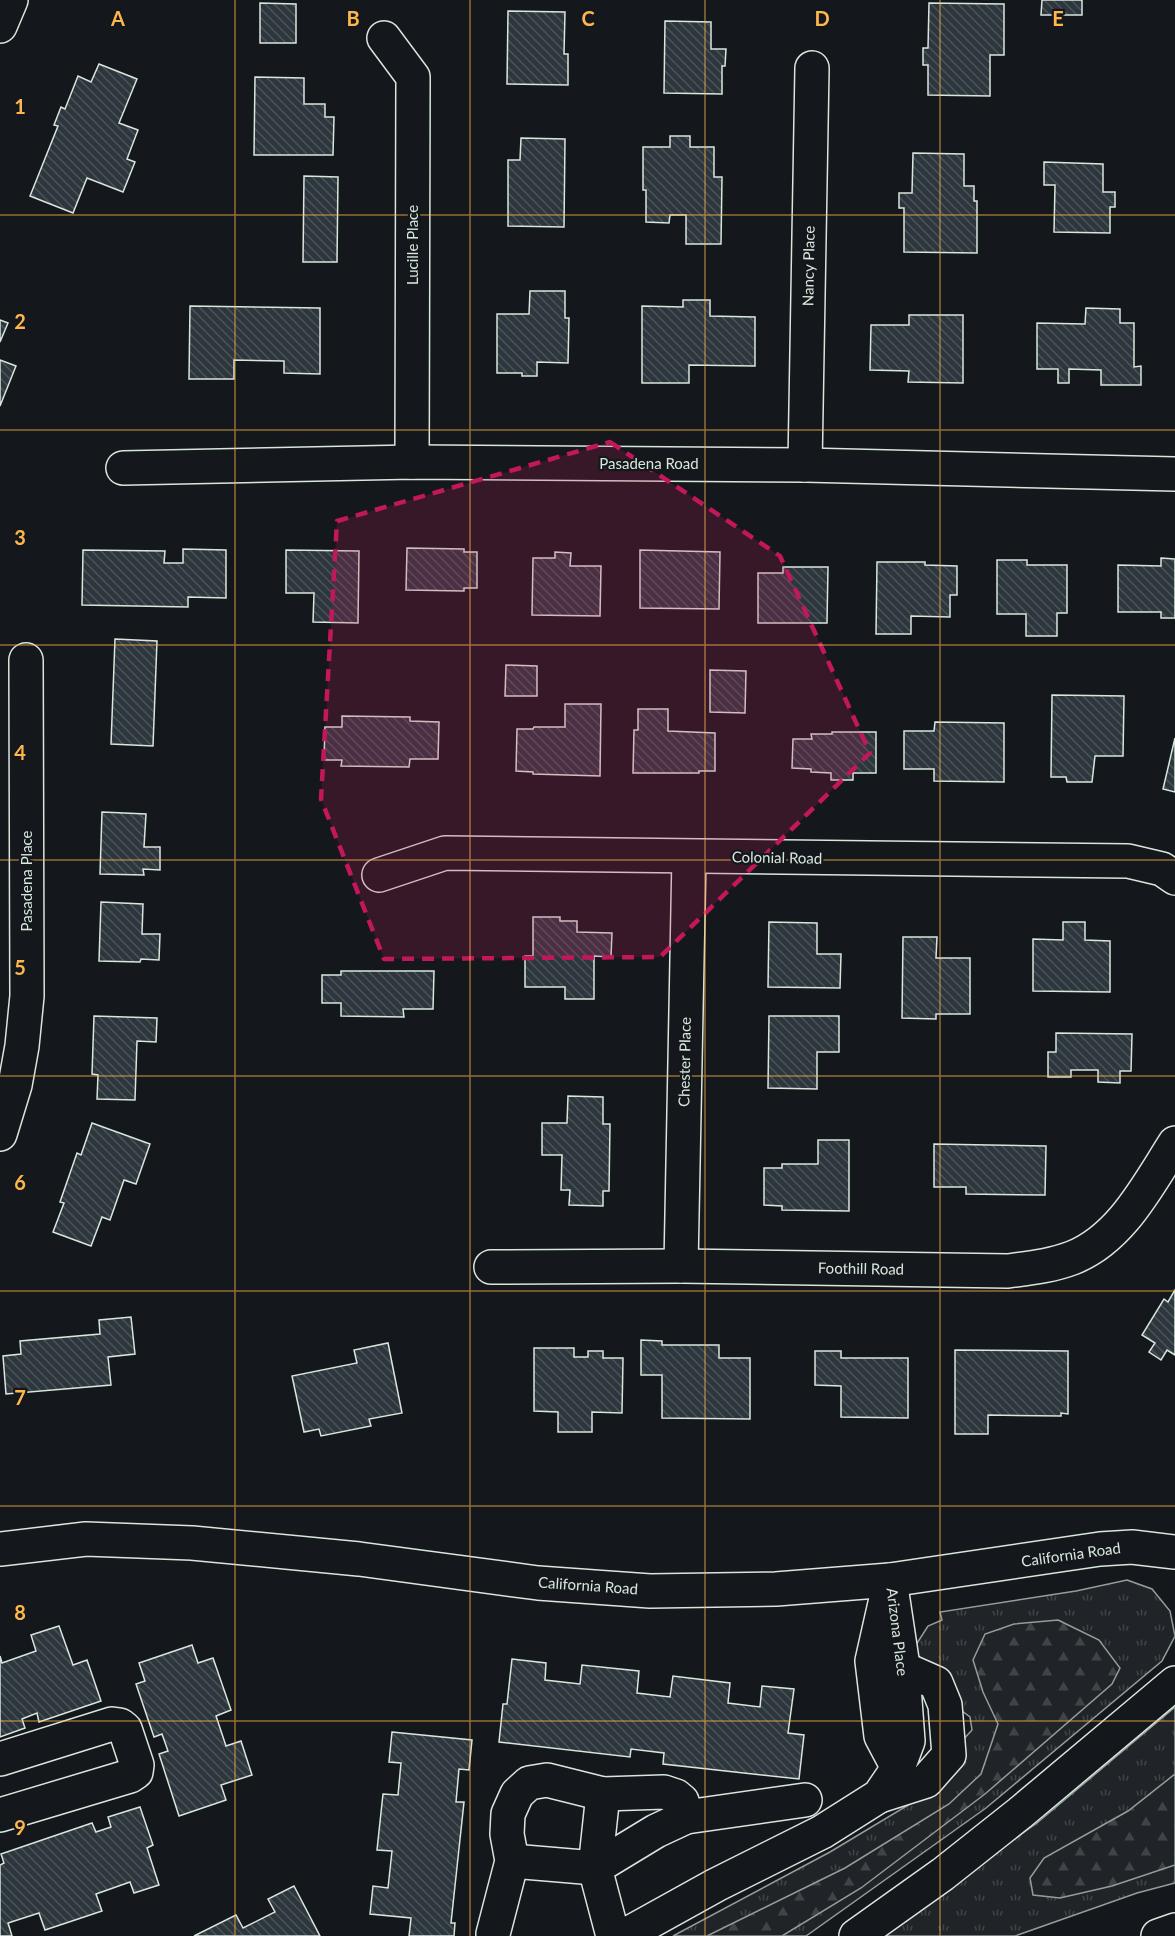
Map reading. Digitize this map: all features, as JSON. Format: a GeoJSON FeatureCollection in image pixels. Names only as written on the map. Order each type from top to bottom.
{"type":"FeatureCollection","features":[{"type":"Feature","properties":{"kind":"main road"},"geometry":{"type":"LineString","coordinates":[[0,26],[11,0]]}},
{"type":"Feature","properties":{"kind":"main road","name":"Lucille Place"},"geometry":{"type":"LineString","coordinates":[[384,38],[414,77],[412,462]]}},
{"type":"Feature","properties":{"kind":"main road","name":"Nancy Place"},"geometry":{"type":"LineString","coordinates":[[805,465],[812,68]]}},
{"type":"Feature","properties":{"kind":"main road","name":"Pasadena Road"},"geometry":{"type":"LineString","coordinates":[[123,468],[412,462],[805,465],[1175,474]]}},
{"type":"Feature","properties":{"kind":"main road","name":"Pasadena Place"},"geometry":{"type":"LineString","coordinates":[[0,1134],[15,1085],[27,996],[13,740],[26,660]]}},
{"type":"Feature","properties":{"kind":"main road","name":"Colonial Road"},"geometry":{"type":"LineString","coordinates":[[379,875],[445,853],[1128,861],[1162,869],[1175,878]]}},
{"type":"Feature","properties":{"kind":"main road","name":"Chester Place"},"geometry":{"type":"LineString","coordinates":[[681,1266],[689,857]]}},
{"type":"Feature","properties":{"kind":"main road","name":"Foothill Road"},"geometry":{"type":"LineString","coordinates":[[491,1267],[681,1266],[1008,1271],[1046,1266],[1073,1258],[1098,1244],[1127,1215],[1175,1143]]}},
{"type":"Feature","properties":{"kind":"main road","name":"California Road"},"geometry":{"type":"LineString","coordinates":[[0,1549],[86,1539],[192,1543],[359,1559],[538,1583],[650,1591],[776,1590],[890,1580],[1100,1549],[1132,1547],[1175,1552]]}},
{"type":"Feature","properties":{"kind":"main road","name":"Arizona Place"},"geometry":{"type":"LineString","coordinates":[[624,1936],[716,1885],[822,1832],[879,1796],[898,1768],[908,1741],[902,1668],[890,1580]]}},
{"type":"Feature","properties":{"kind":"main road","name":"Arizona Place"},"geometry":{"type":"LineString","coordinates":[[890,1580],[872,1661],[881,1736],[898,1768]]}},
{"type":"Feature","properties":{"kind":"main road"},"geometry":{"type":"LineString","coordinates":[[879,1796],[926,1781],[949,1755],[945,1705],[936,1683],[902,1668]]}},
{"type":"Feature","properties":{"kind":"main road"},"geometry":{"type":"LineString","coordinates":[[856,1936],[977,1847],[1175,1683]]}},
{"type":"Feature","properties":{"kind":"main road"},"geometry":{"type":"LineString","coordinates":[[0,1759],[112,1724],[120,1725],[125,1729],[137,1765],[136,1772],[130,1776],[0,1815]]}},
{"type":"Feature","properties":{"kind":"main road"},"geometry":{"type":"LineString","coordinates":[[493,1934],[512,1861],[507,1834],[508,1814],[517,1794],[529,1783],[547,1780],[603,1794],[664,1792],[682,1801],[686,1817]]}},
{"type":"Feature","properties":{"kind":"main road"},"geometry":{"type":"LineString","coordinates":[[603,1794],[595,1868],[613,1936]]}},
{"type":"Feature","properties":{"kind":"main road"},"geometry":{"type":"LineString","coordinates":[[512,1861],[595,1868],[656,1831],[686,1817],[805,1800]]}},
{"type":"Feature","properties":{"kind":"main road"},"geometry":{"type":"LineString","coordinates":[[1158,1936],[1175,1930]]}},
{"type":"Feature","properties":{"kind":"highlighted area"},"geometry":{"type":"Polygon","coordinates":[[[610,442],[780,556],[870,753],[660,957],[384,959],[321,799],[337,521],[610,442]]]}},
{"type":"Feature","properties":{"kind":"green space"},"geometry":{"type":"Polygon","coordinates":[[[1127,1580],[1152,1589],[1170,1611],[1175,1636],[1162,1661],[986,1808],[806,1936],[673,1936],[830,1852],[925,1795],[972,1730],[970,1717],[958,1708],[914,1660],[912,1651],[928,1626],[942,1620],[940,1612],[1076,1591],[1127,1580]]]}},
{"type":"Feature","properties":{"kind":"green space"},"geometry":{"type":"Polygon","coordinates":[[[1058,1620],[1099,1640],[1120,1668],[1112,1684],[985,1794],[861,1888],[782,1936],[707,1936],[845,1868],[949,1804],[981,1774],[998,1724],[983,1692],[973,1660],[985,1634],[1014,1624],[1058,1620]]]}},
{"type":"Feature","properties":{"kind":"green space"},"geometry":{"type":"Polygon","coordinates":[[[1175,1707],[1175,1883],[1137,1893],[1015,1936],[877,1936],[1037,1823],[1175,1707]]]}},
{"type":"Feature","properties":{"kind":"green space"},"geometry":{"type":"Polygon","coordinates":[[[1175,1774],[1175,1865],[1112,1886],[1060,1898],[1033,1895],[1030,1878],[1044,1858],[1128,1811],[1175,1774]]]}},
{"type":"Feature","properties":{"kind":"building"},"geometry":{"type":"Polygon","coordinates":[[[1042,0],[1082,0],[1082,15],[1041,15],[1042,0]]]}},
{"type":"Feature","properties":{"kind":"building"},"geometry":{"type":"Polygon","coordinates":[[[260,3],[296,4],[296,43],[260,43],[260,3]]]}},
{"type":"Feature","properties":{"kind":"building"},"geometry":{"type":"Polygon","coordinates":[[[929,3],[1004,4],[1004,55],[990,55],[990,96],[928,95],[928,65],[923,65],[923,48],[928,48],[929,3]]]}},
{"type":"Feature","properties":{"kind":"building"},"geometry":{"type":"Polygon","coordinates":[[[508,11],[565,12],[564,54],[568,54],[568,85],[507,84],[508,11]]]}},
{"type":"Feature","properties":{"kind":"building"},"geometry":{"type":"Polygon","coordinates":[[[665,21],[711,22],[711,49],[726,49],[725,66],[722,66],[722,94],[664,93],[665,21]]]}},
{"type":"Feature","properties":{"kind":"building"},"geometry":{"type":"Polygon","coordinates":[[[99,64],[137,79],[119,123],[138,130],[127,159],[135,162],[123,192],[87,178],[73,213],[30,196],[58,126],[54,125],[61,107],[65,109],[78,76],[91,82],[99,64]]]}},
{"type":"Feature","properties":{"kind":"building"},"geometry":{"type":"Polygon","coordinates":[[[255,77],[304,78],[304,104],[325,104],[325,117],[334,117],[333,155],[254,155],[255,77]]]}},
{"type":"Feature","properties":{"kind":"building"},"geometry":{"type":"Polygon","coordinates":[[[670,136],[690,136],[690,147],[714,147],[714,177],[722,177],[721,244],[686,244],[686,215],[670,215],[669,223],[646,222],[643,147],[670,147],[670,136]]]}},
{"type":"Feature","properties":{"kind":"building"},"geometry":{"type":"Polygon","coordinates":[[[521,138],[565,139],[564,227],[508,226],[508,160],[520,160],[521,138]]]}},
{"type":"Feature","properties":{"kind":"building"},"geometry":{"type":"Polygon","coordinates":[[[913,153],[964,154],[964,186],[974,186],[974,201],[977,201],[977,253],[904,252],[904,208],[899,208],[899,193],[912,193],[913,153]]]}},
{"type":"Feature","properties":{"kind":"building"},"geometry":{"type":"Polygon","coordinates":[[[1044,162],[1103,164],[1103,192],[1115,192],[1115,207],[1110,207],[1110,233],[1054,232],[1055,185],[1044,185],[1044,162]]]}},
{"type":"Feature","properties":{"kind":"building"},"geometry":{"type":"Polygon","coordinates":[[[304,176],[338,177],[337,262],[303,262],[304,176]]]}},
{"type":"Feature","properties":{"kind":"building"},"geometry":{"type":"Polygon","coordinates":[[[530,291],[565,291],[565,318],[569,318],[568,363],[537,362],[537,376],[522,376],[522,373],[497,373],[497,314],[529,314],[530,291]]]}},
{"type":"Feature","properties":{"kind":"building"},"geometry":{"type":"Polygon","coordinates":[[[683,300],[710,300],[710,316],[755,317],[755,366],[689,365],[689,383],[642,383],[642,306],[683,307],[683,300]]]}},
{"type":"Feature","properties":{"kind":"building"},"geometry":{"type":"Polygon","coordinates":[[[190,306],[320,308],[320,374],[284,373],[284,361],[234,360],[234,379],[189,379],[190,306]]]}},
{"type":"Feature","properties":{"kind":"building"},"geometry":{"type":"Polygon","coordinates":[[[1086,308],[1120,309],[1120,323],[1134,323],[1134,367],[1141,366],[1141,385],[1101,385],[1101,370],[1069,369],[1069,383],[1058,383],[1058,369],[1037,369],[1037,323],[1085,324],[1086,308]]]}},
{"type":"Feature","properties":{"kind":"building"},"geometry":{"type":"Polygon","coordinates":[[[909,315],[963,315],[963,383],[908,382],[909,371],[870,370],[871,325],[909,325],[909,315]]]}},
{"type":"Feature","properties":{"kind":"building"},"geometry":{"type":"Polygon","coordinates":[[[0,320],[8,323],[0,342],[0,320]]]}},
{"type":"Feature","properties":{"kind":"building"},"geometry":{"type":"Polygon","coordinates":[[[0,360],[16,366],[0,406],[0,360]]]}},
{"type":"Feature","properties":{"kind":"building"},"geometry":{"type":"Polygon","coordinates":[[[407,548],[464,549],[464,552],[477,552],[477,588],[464,588],[464,591],[406,590],[407,548]]]}},
{"type":"Feature","properties":{"kind":"building"},"geometry":{"type":"Polygon","coordinates":[[[183,549],[226,550],[226,598],[188,597],[188,607],[82,605],[83,550],[165,551],[164,563],[183,563],[183,549]]]}},
{"type":"Feature","properties":{"kind":"building"},"geometry":{"type":"Polygon","coordinates":[[[286,550],[359,551],[358,623],[313,622],[314,593],[286,593],[286,550]]]}},
{"type":"Feature","properties":{"kind":"building"},"geometry":{"type":"Polygon","coordinates":[[[640,550],[720,552],[719,609],[640,608],[640,550]]]}},
{"type":"Feature","properties":{"kind":"building"},"geometry":{"type":"Polygon","coordinates":[[[555,552],[571,553],[570,566],[601,566],[600,616],[532,615],[533,558],[555,558],[555,552]]]}},
{"type":"Feature","properties":{"kind":"building"},"geometry":{"type":"Polygon","coordinates":[[[1161,558],[1175,559],[1175,618],[1161,618],[1161,612],[1118,612],[1118,565],[1161,566],[1161,558]]]}},
{"type":"Feature","properties":{"kind":"building"},"geometry":{"type":"Polygon","coordinates":[[[997,560],[1027,560],[1027,565],[1067,565],[1067,613],[1057,613],[1057,636],[1026,636],[1026,614],[997,614],[997,560]]]}},
{"type":"Feature","properties":{"kind":"building"},"geometry":{"type":"Polygon","coordinates":[[[877,562],[925,562],[925,565],[957,566],[957,595],[950,595],[950,617],[911,616],[911,634],[876,634],[877,562]]]}},
{"type":"Feature","properties":{"kind":"building"},"geometry":{"type":"Polygon","coordinates":[[[783,567],[828,567],[827,623],[758,623],[758,573],[783,573],[783,567]]]}},
{"type":"Feature","properties":{"kind":"building"},"geometry":{"type":"Polygon","coordinates":[[[115,639],[157,641],[153,746],[111,744],[115,639]]]}},
{"type":"Feature","properties":{"kind":"building"},"geometry":{"type":"Polygon","coordinates":[[[506,665],[537,666],[537,696],[505,696],[506,665]]]}},
{"type":"Feature","properties":{"kind":"building"},"geometry":{"type":"Polygon","coordinates":[[[710,670],[746,671],[745,713],[710,712],[710,670]]]}},
{"type":"Feature","properties":{"kind":"building"},"geometry":{"type":"Polygon","coordinates":[[[1052,695],[1124,696],[1123,756],[1095,756],[1092,782],[1067,782],[1066,777],[1051,777],[1052,695]]]}},
{"type":"Feature","properties":{"kind":"building"},"geometry":{"type":"Polygon","coordinates":[[[565,704],[601,704],[600,776],[533,774],[533,772],[516,771],[517,729],[565,727],[565,704]]]}},
{"type":"Feature","properties":{"kind":"building"},"geometry":{"type":"Polygon","coordinates":[[[638,709],[668,709],[668,731],[715,733],[715,771],[633,773],[634,730],[638,730],[638,709]]]}},
{"type":"Feature","properties":{"kind":"building"},"geometry":{"type":"Polygon","coordinates":[[[342,716],[410,717],[410,721],[439,722],[438,759],[410,759],[409,767],[341,766],[342,760],[324,760],[325,727],[342,727],[342,716]]]}},
{"type":"Feature","properties":{"kind":"building"},"geometry":{"type":"Polygon","coordinates":[[[935,722],[1004,723],[1004,782],[934,781],[934,769],[904,769],[904,731],[934,731],[935,722]]]}},
{"type":"Feature","properties":{"kind":"building"},"geometry":{"type":"Polygon","coordinates":[[[832,732],[876,732],[876,773],[853,773],[853,780],[831,780],[831,773],[792,768],[793,739],[812,739],[811,734],[832,734],[832,732]]]}},
{"type":"Feature","properties":{"kind":"building"},"geometry":{"type":"Polygon","coordinates":[[[1175,738],[1175,792],[1163,789],[1175,738]]]}},
{"type":"Feature","properties":{"kind":"building"},"geometry":{"type":"Polygon","coordinates":[[[102,812],[146,814],[144,847],[160,847],[160,870],[143,869],[144,875],[100,874],[102,812]]]}},
{"type":"Feature","properties":{"kind":"building"},"geometry":{"type":"Polygon","coordinates":[[[101,902],[143,904],[142,934],[160,934],[159,960],[99,961],[101,902]]]}},
{"type":"Feature","properties":{"kind":"building"},"geometry":{"type":"Polygon","coordinates":[[[533,917],[560,917],[560,921],[577,921],[577,932],[612,933],[611,957],[594,956],[594,999],[565,999],[565,987],[525,987],[525,956],[533,956],[533,917]]]}},
{"type":"Feature","properties":{"kind":"building"},"geometry":{"type":"Polygon","coordinates":[[[769,922],[817,923],[817,954],[841,954],[840,988],[768,987],[769,922]]]}},
{"type":"Feature","properties":{"kind":"building"},"geometry":{"type":"Polygon","coordinates":[[[1063,922],[1085,922],[1085,940],[1110,941],[1110,992],[1033,991],[1033,939],[1063,940],[1063,922]]]}},
{"type":"Feature","properties":{"kind":"building"},"geometry":{"type":"Polygon","coordinates":[[[903,937],[937,937],[936,958],[970,958],[970,1014],[936,1014],[936,1019],[902,1018],[903,937]]]}},
{"type":"Feature","properties":{"kind":"building"},"geometry":{"type":"Polygon","coordinates":[[[341,971],[434,971],[433,1009],[403,1009],[404,1017],[341,1016],[341,1003],[322,1003],[322,975],[341,975],[341,971]]]}},
{"type":"Feature","properties":{"kind":"building"},"geometry":{"type":"Polygon","coordinates":[[[94,1016],[157,1018],[156,1042],[137,1041],[135,1100],[97,1099],[98,1075],[92,1074],[94,1016]]]}},
{"type":"Feature","properties":{"kind":"building"},"geometry":{"type":"Polygon","coordinates":[[[769,1016],[839,1016],[839,1052],[817,1052],[817,1089],[768,1088],[769,1016]]]}},
{"type":"Feature","properties":{"kind":"building"},"geometry":{"type":"Polygon","coordinates":[[[1056,1033],[1132,1034],[1131,1071],[1120,1071],[1120,1083],[1098,1082],[1098,1070],[1071,1070],[1071,1077],[1048,1077],[1048,1052],[1056,1052],[1056,1033]]]}},
{"type":"Feature","properties":{"kind":"building"},"geometry":{"type":"Polygon","coordinates":[[[568,1096],[603,1097],[603,1124],[610,1124],[609,1191],[603,1191],[603,1206],[569,1205],[570,1190],[561,1190],[562,1155],[542,1155],[542,1123],[567,1123],[568,1096]]]}},
{"type":"Feature","properties":{"kind":"building"},"geometry":{"type":"Polygon","coordinates":[[[92,1123],[150,1144],[136,1184],[124,1180],[110,1220],[102,1217],[91,1246],[53,1232],[64,1203],[60,1202],[77,1153],[81,1155],[92,1123]]]}},
{"type":"Feature","properties":{"kind":"building"},"geometry":{"type":"Polygon","coordinates":[[[818,1140],[849,1140],[849,1211],[782,1210],[782,1206],[764,1205],[764,1168],[782,1168],[782,1164],[818,1164],[818,1140]]]}},
{"type":"Feature","properties":{"kind":"building"},"geometry":{"type":"Polygon","coordinates":[[[934,1144],[1046,1146],[1045,1195],[966,1194],[966,1187],[934,1187],[934,1144]]]}},
{"type":"Feature","properties":{"kind":"building"},"geometry":{"type":"Polygon","coordinates":[[[1175,1290],[1175,1355],[1167,1350],[1161,1360],[1149,1352],[1155,1343],[1142,1335],[1164,1299],[1168,1302],[1175,1290]]]}},
{"type":"Feature","properties":{"kind":"building"},"geometry":{"type":"Polygon","coordinates":[[[131,1317],[135,1354],[108,1357],[111,1385],[6,1394],[3,1356],[21,1354],[20,1341],[100,1334],[99,1320],[131,1317]]]}},
{"type":"Feature","properties":{"kind":"building"},"geometry":{"type":"Polygon","coordinates":[[[641,1340],[662,1341],[662,1345],[719,1345],[719,1358],[750,1358],[750,1419],[662,1418],[662,1375],[641,1375],[641,1340]]]}},
{"type":"Feature","properties":{"kind":"building"},"geometry":{"type":"Polygon","coordinates":[[[388,1343],[402,1413],[369,1419],[371,1426],[321,1436],[319,1429],[304,1432],[292,1376],[357,1363],[354,1350],[388,1343]]]}},
{"type":"Feature","properties":{"kind":"building"},"geometry":{"type":"Polygon","coordinates":[[[534,1348],[574,1348],[574,1357],[588,1357],[588,1351],[603,1351],[603,1358],[623,1358],[622,1413],[592,1412],[592,1432],[558,1432],[558,1412],[534,1411],[534,1348]]]}},
{"type":"Feature","properties":{"kind":"building"},"geometry":{"type":"Polygon","coordinates":[[[955,1350],[1068,1351],[1068,1414],[1061,1413],[1061,1416],[988,1415],[988,1434],[955,1434],[955,1350]]]}},
{"type":"Feature","properties":{"kind":"building"},"geometry":{"type":"Polygon","coordinates":[[[815,1351],[841,1351],[841,1358],[908,1358],[908,1418],[841,1417],[841,1386],[815,1385],[815,1351]]]}},
{"type":"Feature","properties":{"kind":"building"},"geometry":{"type":"Polygon","coordinates":[[[59,1626],[73,1665],[87,1660],[101,1701],[39,1722],[37,1713],[22,1719],[25,1728],[0,1737],[0,1656],[2,1663],[36,1651],[31,1635],[59,1626]]]}},
{"type":"Feature","properties":{"kind":"building"},"geometry":{"type":"Polygon","coordinates":[[[192,1645],[198,1663],[213,1658],[231,1710],[216,1716],[226,1746],[241,1741],[252,1775],[221,1785],[226,1800],[179,1816],[159,1754],[168,1751],[162,1734],[154,1737],[136,1684],[145,1681],[139,1663],[192,1645]]]}},
{"type":"Feature","properties":{"kind":"building"},"geometry":{"type":"Polygon","coordinates":[[[512,1659],[546,1663],[545,1680],[580,1684],[582,1665],[639,1671],[637,1693],[670,1697],[673,1676],[730,1683],[728,1703],[760,1707],[762,1686],[794,1689],[788,1733],[804,1735],[799,1779],[663,1764],[664,1753],[631,1749],[630,1757],[499,1742],[503,1704],[507,1704],[512,1659]]]}},
{"type":"Feature","properties":{"kind":"building"},"geometry":{"type":"Polygon","coordinates":[[[392,1732],[472,1740],[469,1770],[459,1769],[456,1802],[464,1802],[451,1923],[455,1923],[454,1936],[409,1936],[411,1918],[370,1914],[373,1886],[388,1888],[392,1851],[377,1850],[383,1794],[398,1795],[401,1763],[389,1762],[392,1732]]]}},
{"type":"Feature","properties":{"kind":"building"},"geometry":{"type":"Polygon","coordinates":[[[140,1807],[153,1845],[147,1848],[159,1885],[134,1893],[130,1882],[96,1894],[102,1911],[45,1930],[39,1913],[8,1923],[12,1936],[0,1936],[0,1865],[4,1863],[1,1854],[92,1823],[96,1832],[111,1827],[108,1817],[140,1807]]]}},
{"type":"Feature","properties":{"kind":"building"},"geometry":{"type":"Polygon","coordinates":[[[294,1886],[320,1936],[194,1936],[236,1915],[243,1928],[275,1912],[268,1899],[294,1886]]]}}]}
